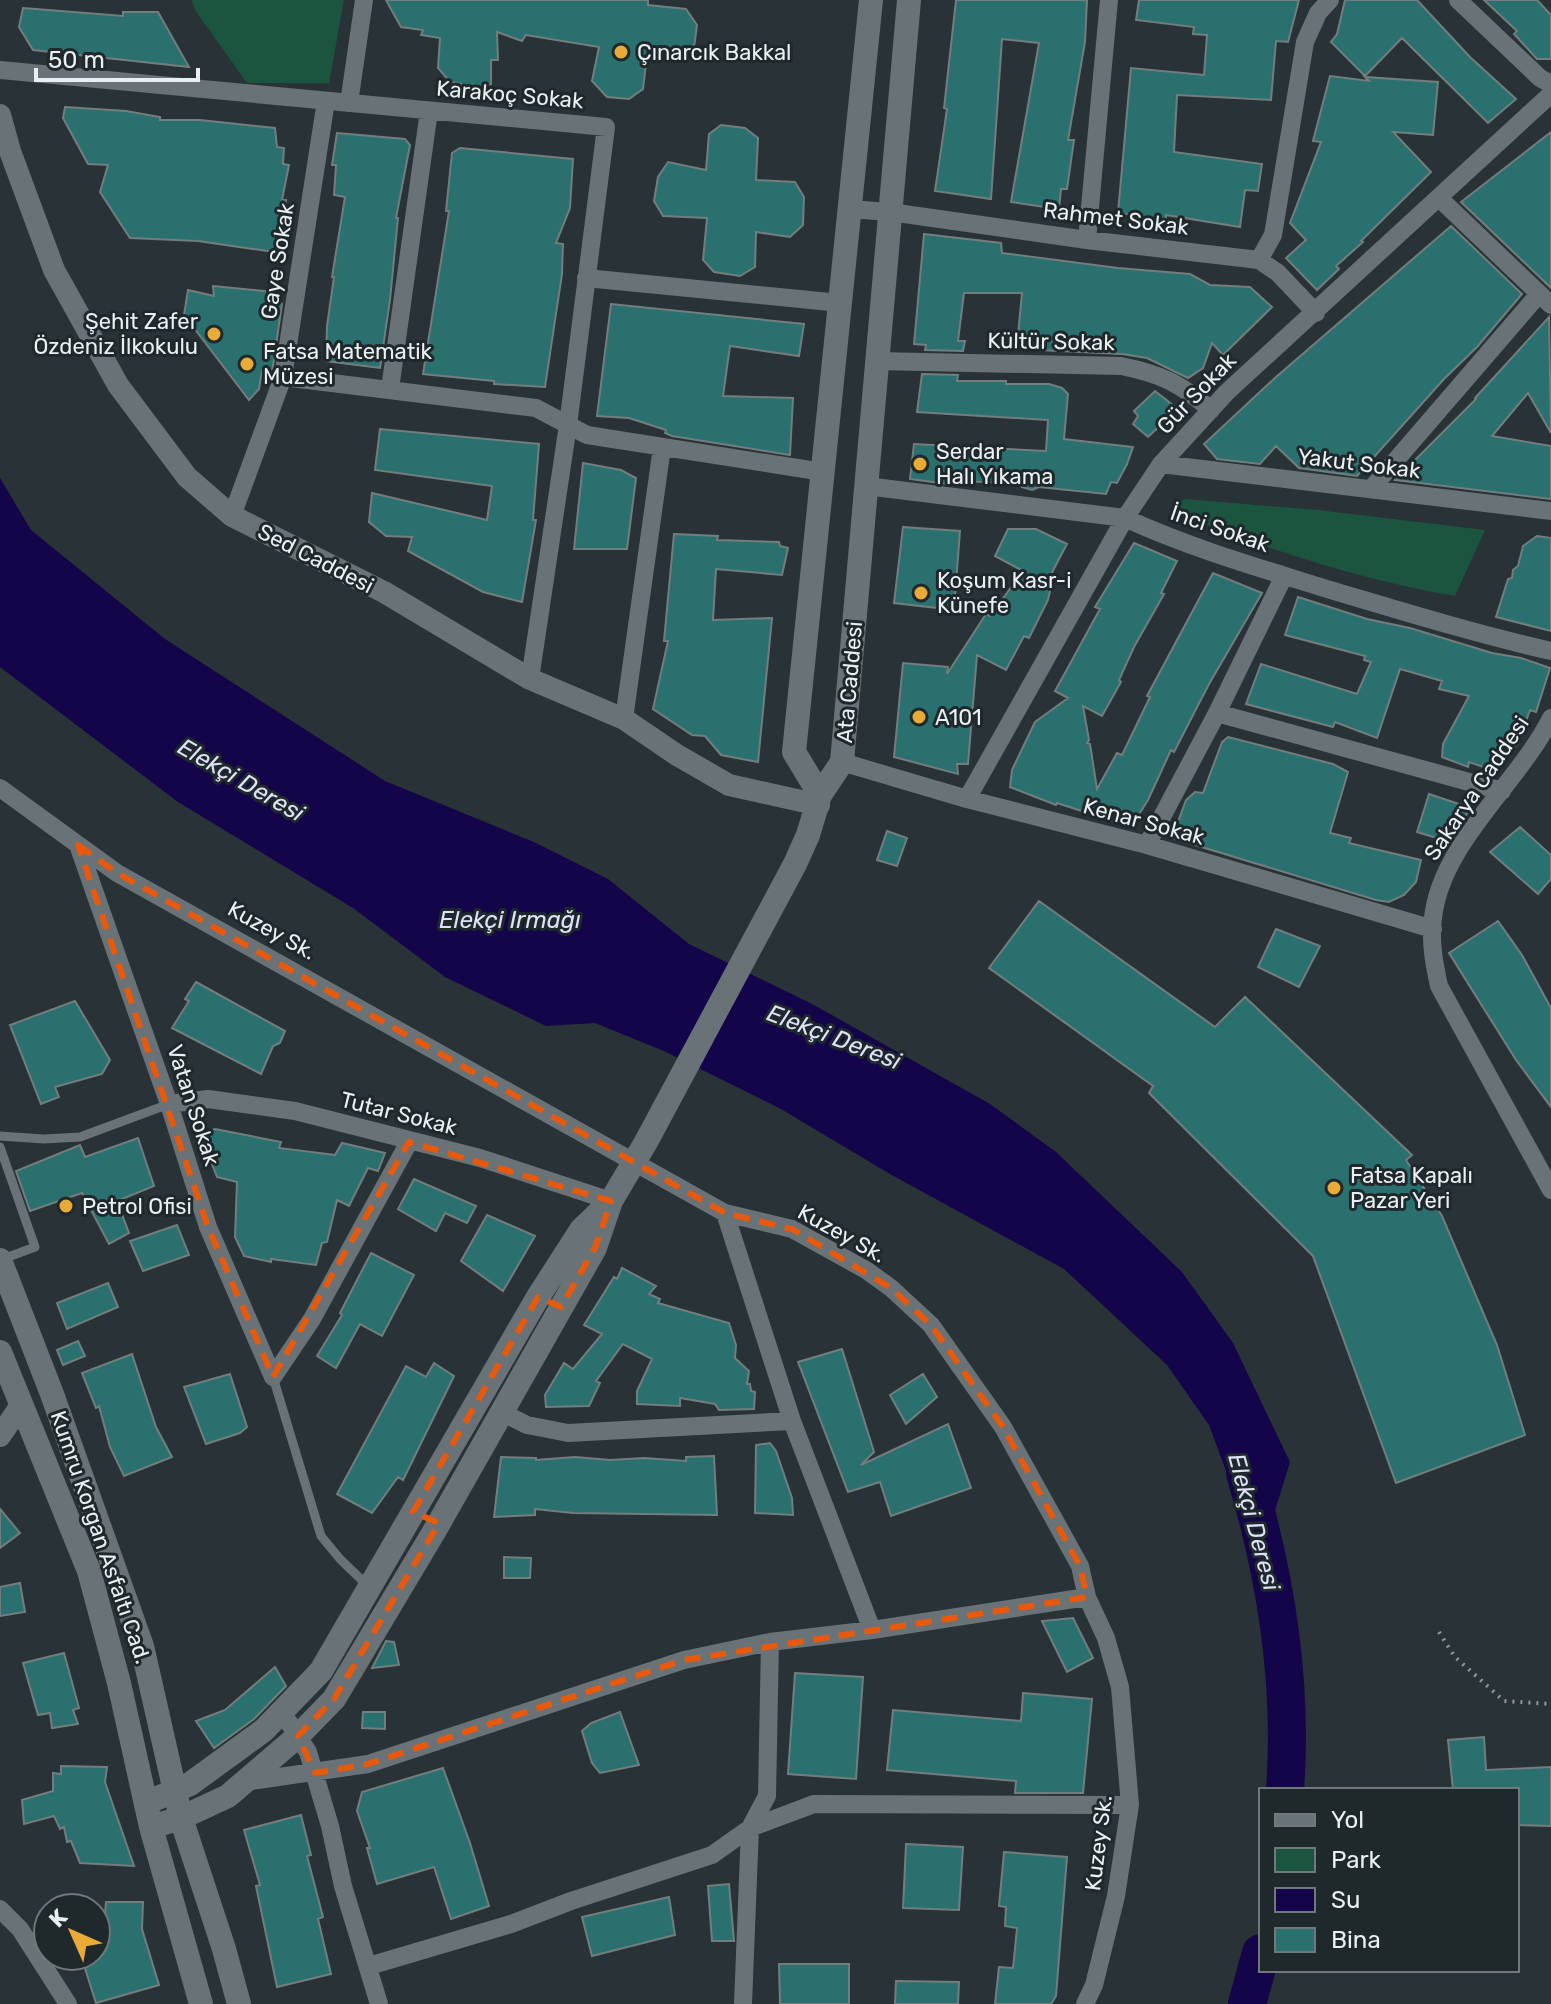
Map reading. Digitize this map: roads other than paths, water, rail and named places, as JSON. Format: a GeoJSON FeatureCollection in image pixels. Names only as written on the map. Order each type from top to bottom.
{"type":"FeatureCollection","features":[{"type":"Feature","properties":{"kind":"main road"},"geometry":{"type":"LineString","coordinates":[[819,800],[794,752],[871,0]]}},
{"type":"Feature","properties":{"kind":"main road","name":"Ata Caddesi"},"geometry":{"type":"LineString","coordinates":[[611,1201],[795,864],[819,800],[842,762],[909,0]]}},
{"type":"Feature","properties":{"kind":"main road"},"geometry":{"type":"LineString","coordinates":[[149,1815],[181,1818],[228,1796],[298,1736],[334,1699],[439,1523],[595,1248],[611,1201]]}},
{"type":"Feature","properties":{"kind":"main road"},"geometry":{"type":"LineString","coordinates":[[149,1815],[176,1790],[190,1784],[251,1739],[321,1671],[538,1297],[581,1230],[611,1201]]}},
{"type":"Feature","properties":{"kind":"main road","name":"Kumru Korgan Asfaltı Cad."},"geometry":{"type":"LineString","coordinates":[[0,1260],[52,1394],[142,1646],[181,1818],[239,2004]]}},
{"type":"Feature","properties":{"kind":"main road"},"geometry":{"type":"LineString","coordinates":[[538,1297],[561,1307]]}},
{"type":"Feature","properties":{"kind":"main road"},"geometry":{"type":"LineString","coordinates":[[0,1352],[89,1571],[149,1815],[201,2004]]}},
{"type":"Feature","properties":{"kind":"main road"},"geometry":{"type":"LineString","coordinates":[[478,1403],[501,1412]]}},
{"type":"Feature","properties":{"kind":"main road"},"geometry":{"type":"LineString","coordinates":[[413,1512],[439,1523]]}},
{"type":"Feature","properties":{"kind":"street"},"geometry":{"type":"LineString","coordinates":[[349,103],[364,0]]}},
{"type":"Feature","properties":{"kind":"street"},"geometry":{"type":"LineString","coordinates":[[1087,240],[1109,0]]}},
{"type":"Feature","properties":{"kind":"street"},"geometry":{"type":"LineString","coordinates":[[1316,313],[1278,273],[1259,260],[1273,235],[1305,42],[1318,13],[1330,0]]}},
{"type":"Feature","properties":{"kind":"street"},"geometry":{"type":"LineString","coordinates":[[1458,0],[1540,78],[1551,84]]}},
{"type":"Feature","properties":{"kind":"street","name":"Karakoç Sokak"},"geometry":{"type":"LineString","coordinates":[[0,70],[606,127],[568,425],[530,679]]}},
{"type":"Feature","properties":{"kind":"street","name":"Gür Sokak"},"geometry":{"type":"LineString","coordinates":[[967,799],[1125,518],[1161,464],[1227,392],[1551,94]]}},
{"type":"Feature","properties":{"kind":"street","name":"Gaye Sokak"},"geometry":{"type":"LineString","coordinates":[[232,516],[283,377],[326,101]]}},
{"type":"Feature","properties":{"kind":"street"},"geometry":{"type":"LineString","coordinates":[[390,389],[429,111]]}},
{"type":"Feature","properties":{"kind":"street","name":"Sed Caddesi"},"geometry":{"type":"LineString","coordinates":[[0,115],[10,151],[54,270],[118,385],[187,477],[232,516],[384,592],[530,679],[624,719],[729,785],[819,800]]}},
{"type":"Feature","properties":{"kind":"street"},"geometry":{"type":"LineString","coordinates":[[1371,489],[1545,300],[1439,198]]}},
{"type":"Feature","properties":{"kind":"street","name":"Rahmet Sokak"},"geometry":{"type":"LineString","coordinates":[[849,209],[1259,260]]}},
{"type":"Feature","properties":{"kind":"street"},"geometry":{"type":"LineString","coordinates":[[586,278],[840,303]]}},
{"type":"Feature","properties":{"kind":"street","name":"Kültür Sokak"},"geometry":{"type":"LineString","coordinates":[[877,361],[1121,366],[1152,372],[1182,385],[1211,410]]}},
{"type":"Feature","properties":{"kind":"street"},"geometry":{"type":"LineString","coordinates":[[283,377],[536,408],[587,435],[823,472]]}},
{"type":"Feature","properties":{"kind":"street"},"geometry":{"type":"LineString","coordinates":[[624,719],[662,447]]}},
{"type":"Feature","properties":{"kind":"street","name":"Yakut Sokak"},"geometry":{"type":"LineString","coordinates":[[1161,464],[1551,511]]}},
{"type":"Feature","properties":{"kind":"street","name":"İnci Sokak"},"geometry":{"type":"LineString","coordinates":[[866,486],[1125,518],[1284,576],[1551,651]]}},
{"type":"Feature","properties":{"kind":"street"},"geometry":{"type":"LineString","coordinates":[[1147,845],[1217,713],[1284,576]]}},
{"type":"Feature","properties":{"kind":"street"},"geometry":{"type":"LineString","coordinates":[[1217,713],[1502,791]]}},
{"type":"Feature","properties":{"kind":"street","name":"Sakarya Caddesi"},"geometry":{"type":"LineString","coordinates":[[1551,718],[1540,739],[1460,850],[1444,878],[1433,917],[1432,954],[1439,986],[1551,1190]]}},
{"type":"Feature","properties":{"kind":"street","name":"Kenar Sokak"},"geometry":{"type":"LineString","coordinates":[[842,762],[967,799],[1147,845],[1433,929]]}},
{"type":"Feature","properties":{"kind":"street","name":"Kuzey Sk."},"geometry":{"type":"LineString","coordinates":[[0,788],[117,873],[640,1152],[725,1213],[792,1229],[866,1270],[891,1288],[931,1325],[1003,1427],[1080,1566],[1087,1597],[1106,1638],[1120,1687],[1130,1805],[1116,1896],[1094,1985],[1085,2004]]}},
{"type":"Feature","properties":{"kind":"street","name":"Vatan Sokak"},"geometry":{"type":"LineString","coordinates":[[78,845],[169,1104],[208,1227],[273,1377]]}},
{"type":"Feature","properties":{"kind":"street","name":"Tutar Sokak"},"geometry":{"type":"LineString","coordinates":[[169,1104],[208,1099],[295,1111],[480,1158],[611,1201]]}},
{"type":"Feature","properties":{"kind":"street"},"geometry":{"type":"LineString","coordinates":[[273,1377],[312,1319],[409,1142]]}},
{"type":"Feature","properties":{"kind":"street"},"geometry":{"type":"LineString","coordinates":[[725,1213],[792,1421],[872,1630]]}},
{"type":"Feature","properties":{"kind":"street"},"geometry":{"type":"LineString","coordinates":[[0,1436],[21,1405]]}},
{"type":"Feature","properties":{"kind":"street"},"geometry":{"type":"LineString","coordinates":[[501,1412],[527,1425],[568,1433],[792,1421]]}},
{"type":"Feature","properties":{"kind":"street"},"geometry":{"type":"LineString","coordinates":[[244,1782],[368,1764],[684,1660],[770,1642],[872,1630],[1087,1597]]}},
{"type":"Feature","properties":{"kind":"street"},"geometry":{"type":"LineString","coordinates":[[743,2004],[750,1828],[767,1796],[770,1642]]}},
{"type":"Feature","properties":{"kind":"street"},"geometry":{"type":"LineString","coordinates":[[282,1712],[308,1752],[315,1773],[343,1886],[379,2004]]}},
{"type":"Feature","properties":{"kind":"street"},"geometry":{"type":"LineString","coordinates":[[369,1966],[511,1924],[712,1855],[750,1828],[814,1804],[1130,1805]]}},
{"type":"Feature","properties":{"kind":"street"},"geometry":{"type":"LineString","coordinates":[[0,1909],[20,1929],[68,2004]]}},
{"type":"Feature","properties":{"kind":"lane"},"geometry":{"type":"LineString","coordinates":[[0,1136],[44,1139],[80,1137],[169,1104]]}},
{"type":"Feature","properties":{"kind":"lane"},"geometry":{"type":"LineString","coordinates":[[0,1147],[35,1247],[0,1260]]}},
{"type":"Feature","properties":{"kind":"lane"},"geometry":{"type":"LineString","coordinates":[[273,1377],[321,1536],[369,1587]]}},
{"type":"Feature","properties":{"kind":"water","name":"Elekçi Irmağı"},"geometry":{"type":"Polygon","coordinates":[[[0,478],[31,530],[165,639],[385,781],[536,843],[608,879],[689,944],[814,1005],[990,1104],[1056,1152],[1182,1272],[1233,1343],[1290,1462],[1269,1530],[1238,1503],[1209,1425],[1167,1365],[1064,1269],[890,1174],[781,1109],[664,1051],[595,1023],[546,1026],[445,977],[353,908],[178,802],[0,667],[0,478]]]}},
{"type":"Feature","properties":{"kind":"waterway","name":"Elekçi Deresi"},"geometry":{"type":"LineString","coordinates":[[1245,1473],[1265,1551],[1280,1630],[1286,1709],[1285,1788]]}},
{"type":"Feature","properties":{"kind":"waterway","name":"Elekçi Deresi"},"geometry":{"type":"LineString","coordinates":[[1247,2004],[1259,1960]]}},
{"type":"Feature","properties":{"kind":"place","name":"Çınarcık Bakkal"},"geometry":{"type":"Point","coordinates":[621,52]}},
{"type":"Feature","properties":{"kind":"place","name":"Şehit Zafer Özdeniz İlkokulu"},"geometry":{"type":"Point","coordinates":[214,334]}},
{"type":"Feature","properties":{"kind":"place","name":"Fatsa Matematik Müzesi"},"geometry":{"type":"Point","coordinates":[247,364]}},
{"type":"Feature","properties":{"kind":"place","name":"Serdar Halı Yıkama"},"geometry":{"type":"Point","coordinates":[920,464]}},
{"type":"Feature","properties":{"kind":"place","name":"Koşum Kasr-i Künefe"},"geometry":{"type":"Point","coordinates":[921,593]}},
{"type":"Feature","properties":{"kind":"place","name":"A101"},"geometry":{"type":"Point","coordinates":[919,717]}},
{"type":"Feature","properties":{"kind":"place","name":"Fatsa Kapalı Pazar Yeri"},"geometry":{"type":"Point","coordinates":[1334,1188]}},
{"type":"Feature","properties":{"kind":"place","name":"Petrol Ofisi"},"geometry":{"type":"Point","coordinates":[66,1206]}}]}
